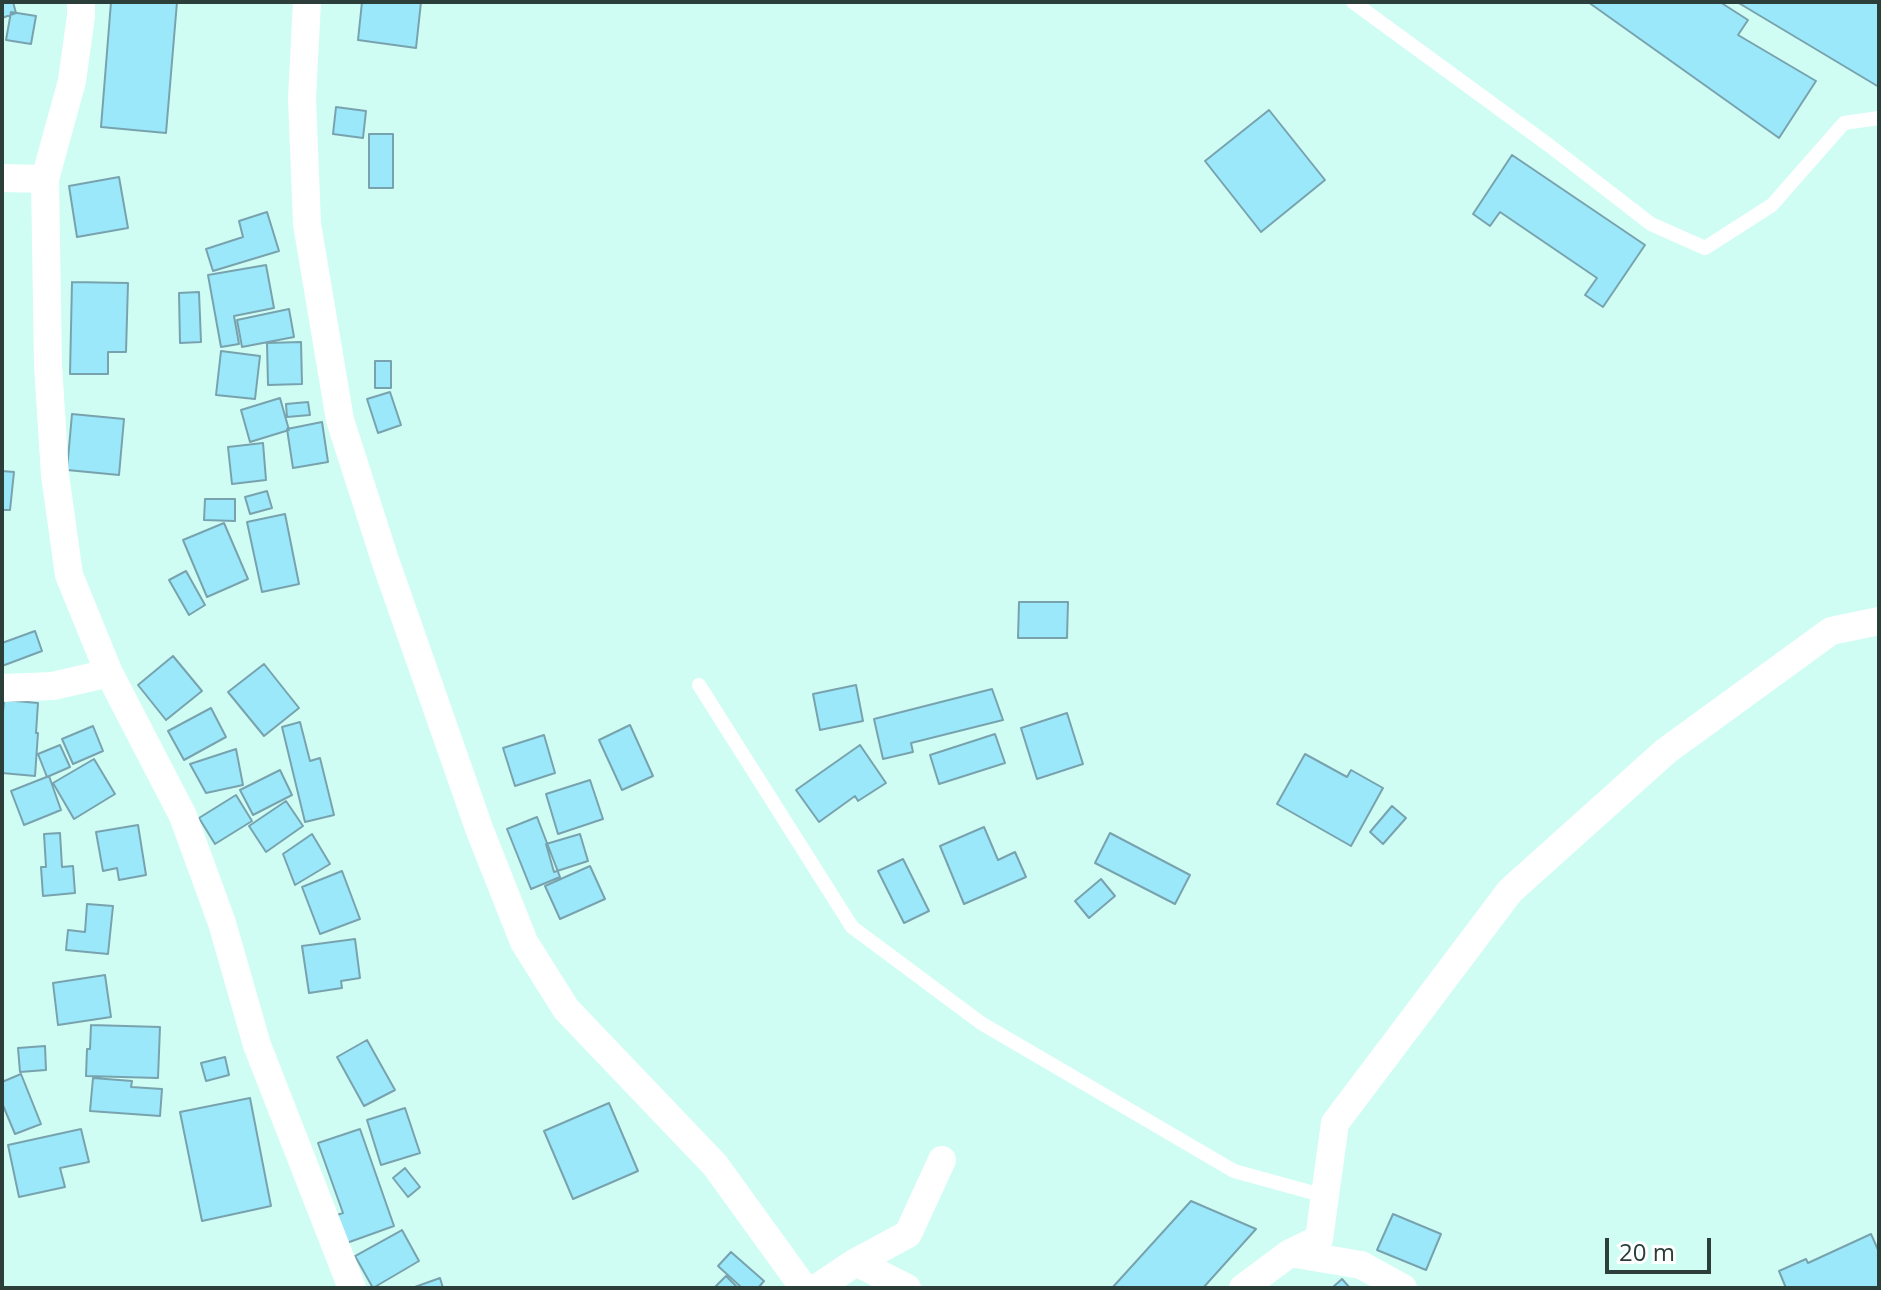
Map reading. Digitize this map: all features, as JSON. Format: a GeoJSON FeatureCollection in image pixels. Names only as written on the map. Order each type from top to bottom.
{"type":"FeatureCollection","features":[{"type":"Feature","properties":{"kind":"street"},"geometry":{"type":"LineString","coordinates":[[81,2],[72,81],[45,179],[48,365],[55,475],[69,575],[109,673],[183,816],[222,923],[257,1045],[352,1288]]}},
{"type":"Feature","properties":{"kind":"street"},"geometry":{"type":"LineString","coordinates":[[307,2],[302,98],[307,224],[340,420],[386,563],[480,831],[524,942],[566,1009],[715,1165],[804,1288]]}},
{"type":"Feature","properties":{"kind":"street"},"geometry":{"type":"LineString","coordinates":[[2,178],[45,179]]}},
{"type":"Feature","properties":{"kind":"street"},"geometry":{"type":"LineString","coordinates":[[1243,1288],[1290,1253],[1319,1239],[1335,1123],[1510,891],[1666,751],[1831,631],[1879,621]]}},
{"type":"Feature","properties":{"kind":"street"},"geometry":{"type":"LineString","coordinates":[[2,688],[53,686],[109,673]]}},
{"type":"Feature","properties":{"kind":"street"},"geometry":{"type":"LineString","coordinates":[[817,1288],[856,1262],[908,1234],[942,1160]]}},
{"type":"Feature","properties":{"kind":"street"},"geometry":{"type":"LineString","coordinates":[[1290,1253],[1361,1265],[1403,1288]]}},
{"type":"Feature","properties":{"kind":"street"},"geometry":{"type":"LineString","coordinates":[[856,1262],[907,1288]]}},
{"type":"Feature","properties":{"kind":"lane"},"geometry":{"type":"LineString","coordinates":[[1353,2],[1651,224],[1705,248],[1772,205],[1844,123],[1879,118]]}},
{"type":"Feature","properties":{"kind":"lane"},"geometry":{"type":"LineString","coordinates":[[699,685],[852,927],[981,1023],[1234,1171],[1325,1196]]}},
{"type":"Feature","properties":{"kind":"building"},"geometry":{"type":"Polygon","coordinates":[[[2,2],[13,2],[16,13],[2,18],[2,2]]]}},
{"type":"Feature","properties":{"kind":"building"},"geometry":{"type":"Polygon","coordinates":[[[111,2],[177,2],[166,133],[101,127],[111,2]]]}},
{"type":"Feature","properties":{"kind":"building"},"geometry":{"type":"Polygon","coordinates":[[[362,2],[421,2],[416,48],[358,40],[362,2]]]}},
{"type":"Feature","properties":{"kind":"building"},"geometry":{"type":"Polygon","coordinates":[[[1588,2],[1720,2],[1748,20],[1738,35],[1816,81],[1779,138],[1588,2]]]}},
{"type":"Feature","properties":{"kind":"building"},"geometry":{"type":"Polygon","coordinates":[[[1737,2],[1879,2],[1879,87],[1737,2]]]}},
{"type":"Feature","properties":{"kind":"building"},"geometry":{"type":"Polygon","coordinates":[[[11,12],[36,16],[31,44],[6,40],[11,12]]]}},
{"type":"Feature","properties":{"kind":"building"},"geometry":{"type":"Polygon","coordinates":[[[336,107],[366,111],[363,138],[333,134],[336,107]]]}},
{"type":"Feature","properties":{"kind":"building"},"geometry":{"type":"Polygon","coordinates":[[[1269,110],[1325,180],[1261,232],[1205,161],[1269,110]]]}},
{"type":"Feature","properties":{"kind":"building"},"geometry":{"type":"Polygon","coordinates":[[[369,134],[393,134],[393,188],[369,188],[369,134]]]}},
{"type":"Feature","properties":{"kind":"building"},"geometry":{"type":"Polygon","coordinates":[[[1512,155],[1645,245],[1603,307],[1585,295],[1597,278],[1500,212],[1490,226],[1473,214],[1512,155]]]}},
{"type":"Feature","properties":{"kind":"building"},"geometry":{"type":"Polygon","coordinates":[[[119,177],[128,228],[77,237],[69,186],[119,177]]]}},
{"type":"Feature","properties":{"kind":"building"},"geometry":{"type":"Polygon","coordinates":[[[267,212],[279,251],[213,271],[206,249],[243,237],[239,221],[267,212]]]}},
{"type":"Feature","properties":{"kind":"building"},"geometry":{"type":"Polygon","coordinates":[[[266,265],[274,308],[234,316],[239,344],[221,347],[208,275],[266,265]]]}},
{"type":"Feature","properties":{"kind":"building"},"geometry":{"type":"Polygon","coordinates":[[[72,282],[128,283],[126,352],[108,352],[108,374],[70,374],[72,282]]]}},
{"type":"Feature","properties":{"kind":"building"},"geometry":{"type":"Polygon","coordinates":[[[199,292],[201,342],[180,343],[179,293],[199,292]]]}},
{"type":"Feature","properties":{"kind":"building"},"geometry":{"type":"Polygon","coordinates":[[[289,309],[294,337],[242,347],[237,320],[289,309]]]}},
{"type":"Feature","properties":{"kind":"building"},"geometry":{"type":"Polygon","coordinates":[[[301,342],[302,384],[268,385],[267,343],[301,342]]]}},
{"type":"Feature","properties":{"kind":"building"},"geometry":{"type":"Polygon","coordinates":[[[221,351],[260,356],[255,399],[216,395],[221,351]]]}},
{"type":"Feature","properties":{"kind":"building"},"geometry":{"type":"Polygon","coordinates":[[[375,361],[391,361],[391,388],[375,388],[375,361]]]}},
{"type":"Feature","properties":{"kind":"building"},"geometry":{"type":"Polygon","coordinates":[[[390,392],[401,425],[378,433],[367,399],[390,392]]]}},
{"type":"Feature","properties":{"kind":"building"},"geometry":{"type":"Polygon","coordinates":[[[280,398],[289,430],[250,442],[241,410],[280,398]]]}},
{"type":"Feature","properties":{"kind":"building"},"geometry":{"type":"Polygon","coordinates":[[[308,402],[310,415],[287,417],[286,404],[308,402]]]}},
{"type":"Feature","properties":{"kind":"building"},"geometry":{"type":"Polygon","coordinates":[[[72,414],[124,419],[119,475],[67,470],[72,414]]]}},
{"type":"Feature","properties":{"kind":"building"},"geometry":{"type":"Polygon","coordinates":[[[322,422],[328,462],[293,468],[287,429],[322,422]]]}},
{"type":"Feature","properties":{"kind":"building"},"geometry":{"type":"Polygon","coordinates":[[[263,443],[266,480],[232,484],[228,447],[263,443]]]}},
{"type":"Feature","properties":{"kind":"building"},"geometry":{"type":"Polygon","coordinates":[[[2,471],[14,472],[10,510],[2,510],[2,471]]]}},
{"type":"Feature","properties":{"kind":"building"},"geometry":{"type":"Polygon","coordinates":[[[267,491],[272,508],[250,514],[245,497],[267,491]]]}},
{"type":"Feature","properties":{"kind":"building"},"geometry":{"type":"Polygon","coordinates":[[[205,499],[235,499],[235,521],[204,520],[205,499]]]}},
{"type":"Feature","properties":{"kind":"building"},"geometry":{"type":"Polygon","coordinates":[[[285,514],[299,584],[262,592],[247,522],[285,514]]]}},
{"type":"Feature","properties":{"kind":"building"},"geometry":{"type":"Polygon","coordinates":[[[224,523],[248,579],[207,597],[183,540],[224,523]]]}},
{"type":"Feature","properties":{"kind":"building"},"geometry":{"type":"Polygon","coordinates":[[[186,571],[205,605],[189,615],[169,580],[186,571]]]}},
{"type":"Feature","properties":{"kind":"building"},"geometry":{"type":"Polygon","coordinates":[[[1019,602],[1068,602],[1067,638],[1018,638],[1019,602]]]}},
{"type":"Feature","properties":{"kind":"building"},"geometry":{"type":"Polygon","coordinates":[[[35,631],[42,651],[2,666],[2,643],[35,631]]]}},
{"type":"Feature","properties":{"kind":"building"},"geometry":{"type":"Polygon","coordinates":[[[173,656],[202,691],[166,720],[138,685],[173,656]]]}},
{"type":"Feature","properties":{"kind":"building"},"geometry":{"type":"Polygon","coordinates":[[[264,664],[299,708],[264,736],[228,692],[264,664]]]}},
{"type":"Feature","properties":{"kind":"building"},"geometry":{"type":"Polygon","coordinates":[[[856,685],[863,721],[820,730],[813,694],[856,685]]]}},
{"type":"Feature","properties":{"kind":"building"},"geometry":{"type":"Polygon","coordinates":[[[992,689],[1003,720],[911,743],[913,752],[883,759],[874,719],[992,689]]]}},
{"type":"Feature","properties":{"kind":"building"},"geometry":{"type":"Polygon","coordinates":[[[4,700],[38,703],[35,776],[2,773],[4,700]]]}},
{"type":"Feature","properties":{"kind":"building"},"geometry":{"type":"Polygon","coordinates":[[[211,708],[226,737],[184,760],[168,731],[211,708]]]}},
{"type":"Feature","properties":{"kind":"building"},"geometry":{"type":"Polygon","coordinates":[[[1067,713],[1083,764],[1037,779],[1021,728],[1067,713]]]}},
{"type":"Feature","properties":{"kind":"building"},"geometry":{"type":"Polygon","coordinates":[[[300,722],[310,761],[320,758],[334,815],[305,822],[282,727],[300,722]]]}},
{"type":"Feature","properties":{"kind":"building"},"geometry":{"type":"Polygon","coordinates":[[[630,725],[653,776],[622,790],[599,740],[630,725]]]}},
{"type":"Feature","properties":{"kind":"building"},"geometry":{"type":"Polygon","coordinates":[[[93,726],[103,751],[73,764],[62,739],[93,726]]]}},
{"type":"Feature","properties":{"kind":"building"},"geometry":{"type":"Polygon","coordinates":[[[995,734],[1005,763],[939,784],[930,755],[995,734]]]}},
{"type":"Feature","properties":{"kind":"building"},"geometry":{"type":"Polygon","coordinates":[[[544,735],[555,773],[515,786],[503,748],[544,735]]]}},
{"type":"Feature","properties":{"kind":"building"},"geometry":{"type":"Polygon","coordinates":[[[60,745],[70,767],[47,777],[38,754],[60,745]]]}},
{"type":"Feature","properties":{"kind":"building"},"geometry":{"type":"Polygon","coordinates":[[[860,745],[886,783],[858,801],[855,796],[819,822],[796,790],[860,745]]]}},
{"type":"Feature","properties":{"kind":"building"},"geometry":{"type":"Polygon","coordinates":[[[236,749],[243,785],[206,793],[190,764],[236,749]]]}},
{"type":"Feature","properties":{"kind":"building"},"geometry":{"type":"Polygon","coordinates":[[[1305,754],[1347,777],[1351,770],[1383,788],[1351,846],[1277,804],[1305,754]]]}},
{"type":"Feature","properties":{"kind":"building"},"geometry":{"type":"Polygon","coordinates":[[[94,759],[115,794],[74,819],[53,783],[94,759]]]}},
{"type":"Feature","properties":{"kind":"building"},"geometry":{"type":"Polygon","coordinates":[[[280,770],[292,795],[253,815],[240,790],[280,770]]]}},
{"type":"Feature","properties":{"kind":"building"},"geometry":{"type":"Polygon","coordinates":[[[49,776],[61,810],[24,825],[11,791],[49,776]]]}},
{"type":"Feature","properties":{"kind":"building"},"geometry":{"type":"Polygon","coordinates":[[[590,780],[603,819],[558,834],[546,794],[590,780]]]}},
{"type":"Feature","properties":{"kind":"building"},"geometry":{"type":"Polygon","coordinates":[[[236,795],[252,821],[215,844],[199,818],[236,795]]]}},
{"type":"Feature","properties":{"kind":"building"},"geometry":{"type":"Polygon","coordinates":[[[286,801],[303,826],[266,852],[249,826],[286,801]]]}},
{"type":"Feature","properties":{"kind":"building"},"geometry":{"type":"Polygon","coordinates":[[[1392,806],[1406,818],[1383,844],[1370,832],[1392,806]]]}},
{"type":"Feature","properties":{"kind":"building"},"geometry":{"type":"Polygon","coordinates":[[[537,817],[560,877],[531,889],[507,829],[537,817]]]}},
{"type":"Feature","properties":{"kind":"building"},"geometry":{"type":"Polygon","coordinates":[[[138,825],[146,875],[119,880],[117,868],[103,871],[96,832],[138,825]]]}},
{"type":"Feature","properties":{"kind":"building"},"geometry":{"type":"Polygon","coordinates":[[[984,827],[998,860],[1015,852],[1026,877],[964,904],[940,846],[984,827]]]}},
{"type":"Feature","properties":{"kind":"building"},"geometry":{"type":"Polygon","coordinates":[[[60,833],[62,867],[73,866],[75,893],[43,896],[41,867],[46,867],[44,834],[60,833]]]}},
{"type":"Feature","properties":{"kind":"building"},"geometry":{"type":"Polygon","coordinates":[[[1110,833],[1190,875],[1175,904],[1095,863],[1110,833]]]}},
{"type":"Feature","properties":{"kind":"building"},"geometry":{"type":"Polygon","coordinates":[[[312,834],[330,864],[295,885],[283,854],[312,834]]]}},
{"type":"Feature","properties":{"kind":"building"},"geometry":{"type":"Polygon","coordinates":[[[580,834],[588,861],[554,872],[546,844],[580,834]]]}},
{"type":"Feature","properties":{"kind":"building"},"geometry":{"type":"Polygon","coordinates":[[[903,859],[929,911],[904,923],[878,871],[903,859]]]}},
{"type":"Feature","properties":{"kind":"building"},"geometry":{"type":"Polygon","coordinates":[[[590,866],[605,899],[560,919],[545,886],[590,866]]]}},
{"type":"Feature","properties":{"kind":"building"},"geometry":{"type":"Polygon","coordinates":[[[342,871],[360,919],[320,934],[302,887],[342,871]]]}},
{"type":"Feature","properties":{"kind":"building"},"geometry":{"type":"Polygon","coordinates":[[[1101,879],[1115,896],[1089,918],[1075,901],[1101,879]]]}},
{"type":"Feature","properties":{"kind":"building"},"geometry":{"type":"Polygon","coordinates":[[[87,904],[113,906],[108,954],[66,950],[68,930],[85,932],[87,904]]]}},
{"type":"Feature","properties":{"kind":"building"},"geometry":{"type":"Polygon","coordinates":[[[355,939],[360,978],[341,981],[342,988],[309,993],[302,946],[355,939]]]}},
{"type":"Feature","properties":{"kind":"building"},"geometry":{"type":"Polygon","coordinates":[[[105,975],[111,1017],[58,1025],[53,983],[105,975]]]}},
{"type":"Feature","properties":{"kind":"building"},"geometry":{"type":"Polygon","coordinates":[[[91,1025],[160,1027],[158,1078],[86,1076],[91,1025]]]}},
{"type":"Feature","properties":{"kind":"building"},"geometry":{"type":"Polygon","coordinates":[[[367,1040],[395,1090],[364,1106],[337,1057],[367,1040]]]}},
{"type":"Feature","properties":{"kind":"building"},"geometry":{"type":"Polygon","coordinates":[[[45,1046],[46,1070],[20,1072],[18,1048],[45,1046]]]}},
{"type":"Feature","properties":{"kind":"building"},"geometry":{"type":"Polygon","coordinates":[[[225,1057],[229,1075],[206,1081],[201,1063],[225,1057]]]}},
{"type":"Feature","properties":{"kind":"building"},"geometry":{"type":"Polygon","coordinates":[[[21,1074],[41,1124],[15,1134],[2,1103],[2,1082],[21,1074]]]}},
{"type":"Feature","properties":{"kind":"building"},"geometry":{"type":"Polygon","coordinates":[[[93,1078],[132,1081],[131,1087],[162,1089],[160,1116],[90,1111],[93,1078]]]}},
{"type":"Feature","properties":{"kind":"building"},"geometry":{"type":"Polygon","coordinates":[[[250,1098],[271,1206],[202,1221],[180,1112],[250,1098]]]}},
{"type":"Feature","properties":{"kind":"building"},"geometry":{"type":"Polygon","coordinates":[[[609,1103],[638,1171],[573,1199],[544,1131],[609,1103]]]}},
{"type":"Feature","properties":{"kind":"building"},"geometry":{"type":"Polygon","coordinates":[[[405,1108],[420,1153],[381,1165],[367,1120],[405,1108]]]}},
{"type":"Feature","properties":{"kind":"building"},"geometry":{"type":"Polygon","coordinates":[[[81,1129],[89,1162],[60,1168],[65,1187],[19,1197],[8,1145],[81,1129]]]}},
{"type":"Feature","properties":{"kind":"building"},"geometry":{"type":"Polygon","coordinates":[[[360,1129],[394,1226],[341,1245],[331,1217],[343,1213],[318,1143],[360,1129]]]}},
{"type":"Feature","properties":{"kind":"building"},"geometry":{"type":"Polygon","coordinates":[[[405,1168],[420,1187],[408,1197],[393,1178],[405,1168]]]}},
{"type":"Feature","properties":{"kind":"building"},"geometry":{"type":"Polygon","coordinates":[[[1191,1201],[1256,1229],[1203,1288],[1112,1288],[1191,1201]]]}},
{"type":"Feature","properties":{"kind":"building"},"geometry":{"type":"Polygon","coordinates":[[[1393,1214],[1441,1234],[1426,1270],[1377,1250],[1393,1214]]]}},
{"type":"Feature","properties":{"kind":"building"},"geometry":{"type":"Polygon","coordinates":[[[402,1230],[419,1261],[373,1288],[355,1256],[402,1230]]]}},
{"type":"Feature","properties":{"kind":"building"},"geometry":{"type":"Polygon","coordinates":[[[1871,1234],[1879,1252],[1879,1288],[1786,1288],[1779,1271],[1806,1259],[1808,1263],[1871,1234]]]}},
{"type":"Feature","properties":{"kind":"building"},"geometry":{"type":"Polygon","coordinates":[[[731,1252],[764,1281],[758,1288],[742,1288],[718,1266],[731,1252]]]}},
{"type":"Feature","properties":{"kind":"building"},"geometry":{"type":"Polygon","coordinates":[[[726,1276],[738,1288],[714,1288],[726,1276]]]}},
{"type":"Feature","properties":{"kind":"building"},"geometry":{"type":"Polygon","coordinates":[[[440,1278],[443,1288],[412,1288],[440,1278]]]}},
{"type":"Feature","properties":{"kind":"building"},"geometry":{"type":"Polygon","coordinates":[[[1342,1279],[1350,1288],[1332,1288],[1342,1279]]]}}]}
